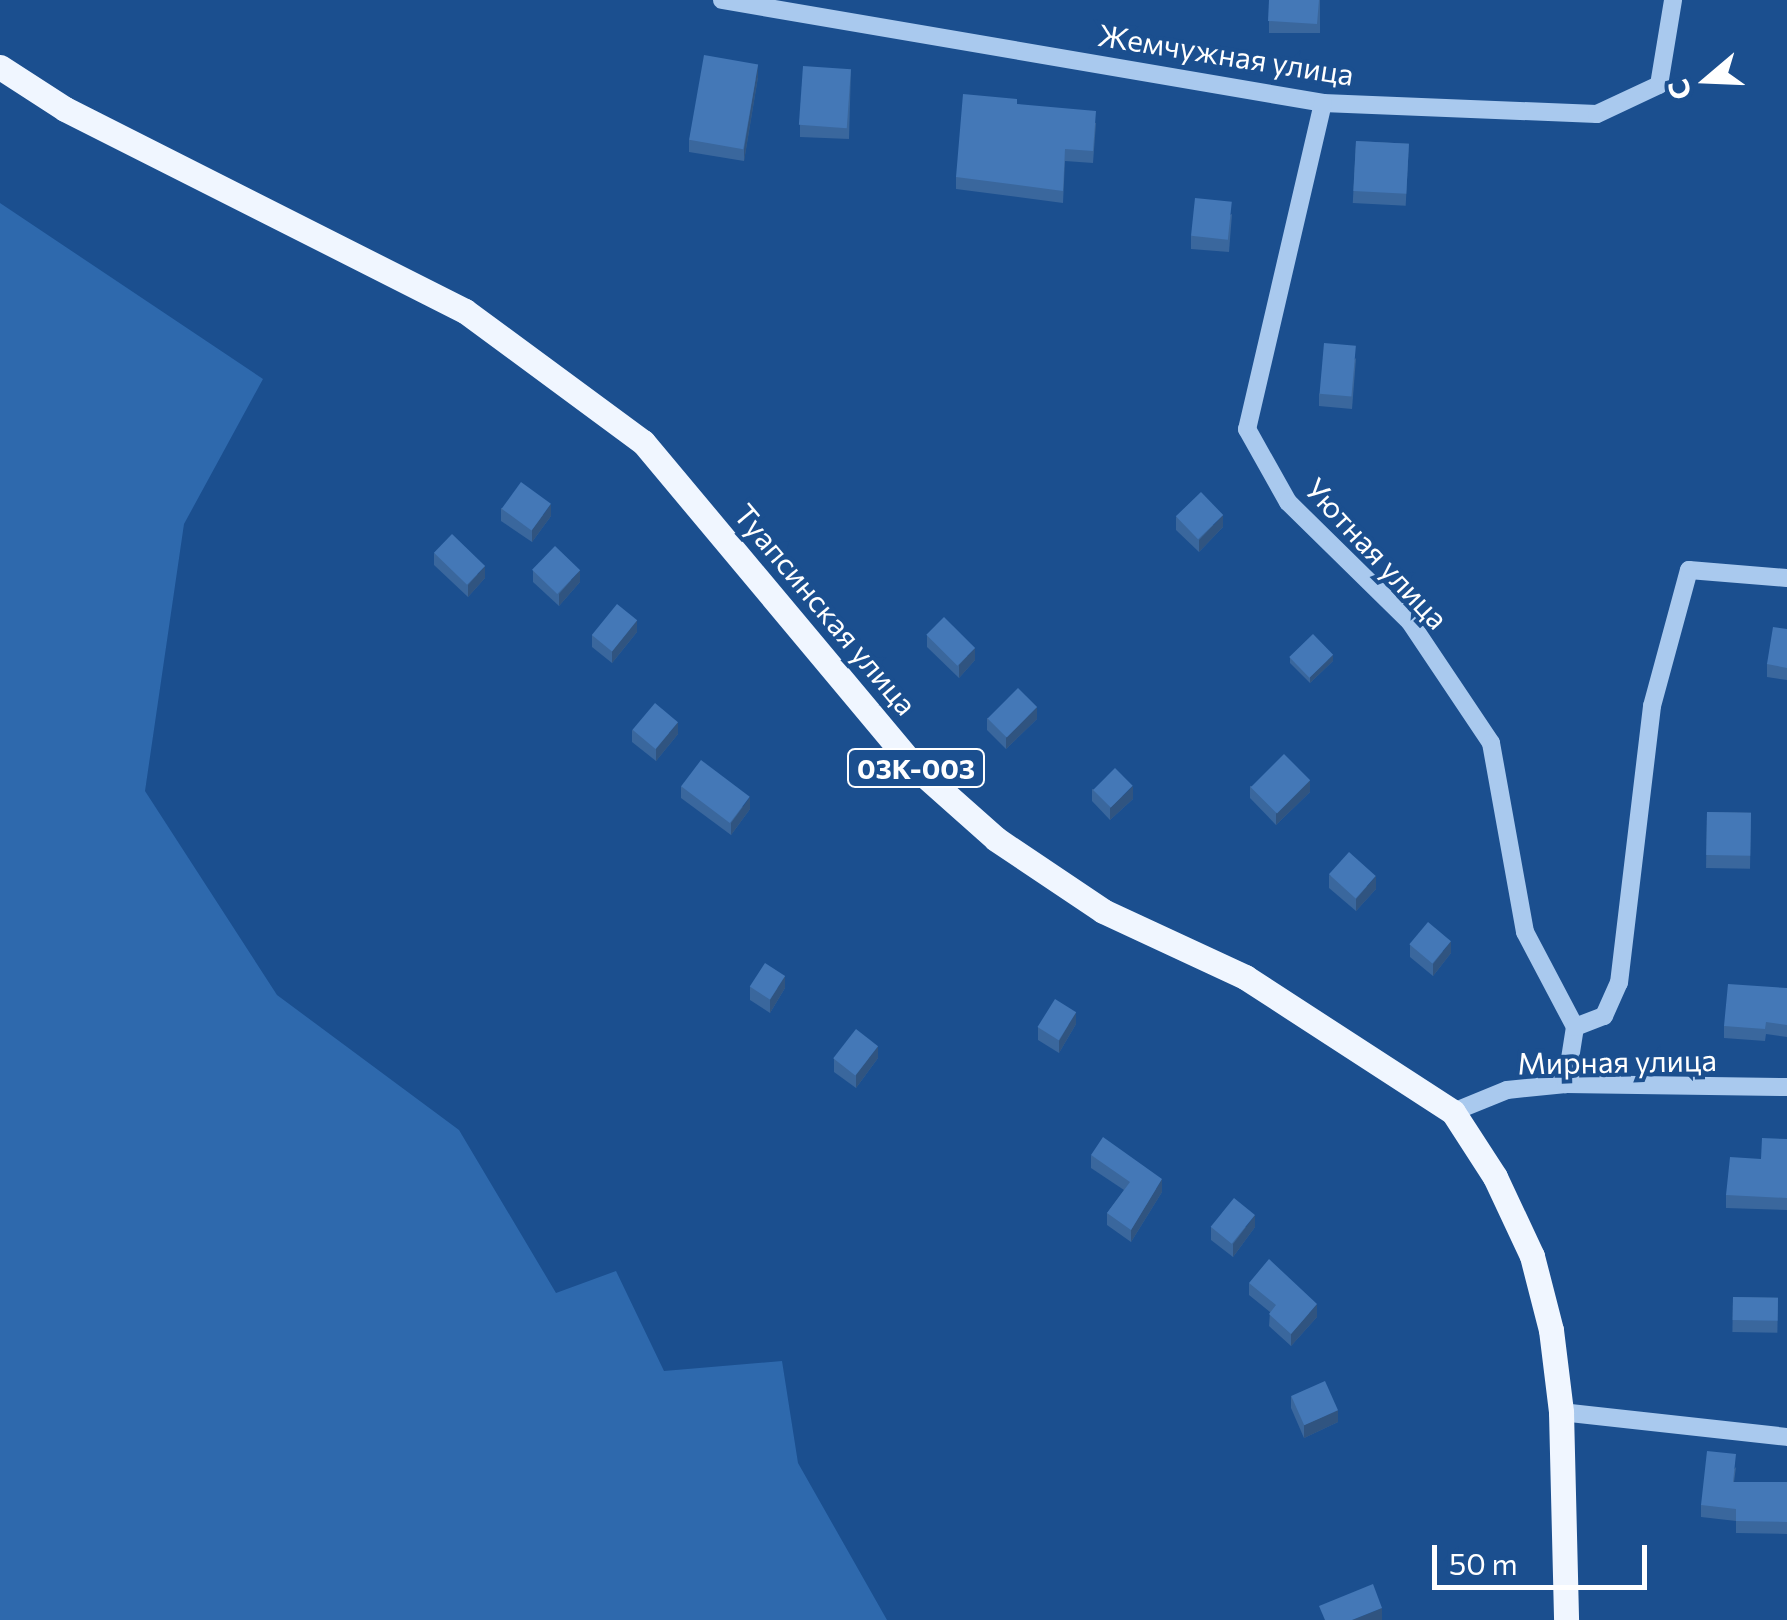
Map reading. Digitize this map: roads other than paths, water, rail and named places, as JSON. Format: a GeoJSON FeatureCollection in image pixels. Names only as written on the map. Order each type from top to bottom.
{"type":"FeatureCollection","features":[{"type":"Feature","properties":{"kind":"main road","name":"Туапсинская улица"},"geometry":{"type":"LineString","coordinates":[[0,67],[65,109],[465,311],[643,442],[915,767],[996,839],[1102,911],[1262,987],[1453,1112],[1494,1176],[1532,1256],[1552,1330],[1562,1412],[1566,1620]]}},
{"type":"Feature","properties":{"kind":"street","name":"Жемчужная улица"},"geometry":{"type":"LineString","coordinates":[[722,0],[1322,103],[1597,114],[1659,86],[1672,0]]}},
{"type":"Feature","properties":{"kind":"street","name":"Уютная улица"},"geometry":{"type":"LineString","coordinates":[[1322,103],[1247,429],[1288,502],[1410,622],[1491,743],[1525,932],[1574,1027]]}},
{"type":"Feature","properties":{"kind":"street"},"geometry":{"type":"LineString","coordinates":[[1566,1084],[1574,1027],[1604,1016],[1618,983],[1652,706],[1689,570],[1787,578]]}},
{"type":"Feature","properties":{"kind":"street","name":"Мирная улица"},"geometry":{"type":"LineString","coordinates":[[1453,1112],[1507,1090],[1566,1084],[1787,1087]]}},
{"type":"Feature","properties":{"kind":"street"},"geometry":{"type":"LineString","coordinates":[[1562,1412],[1787,1437]]}}]}
